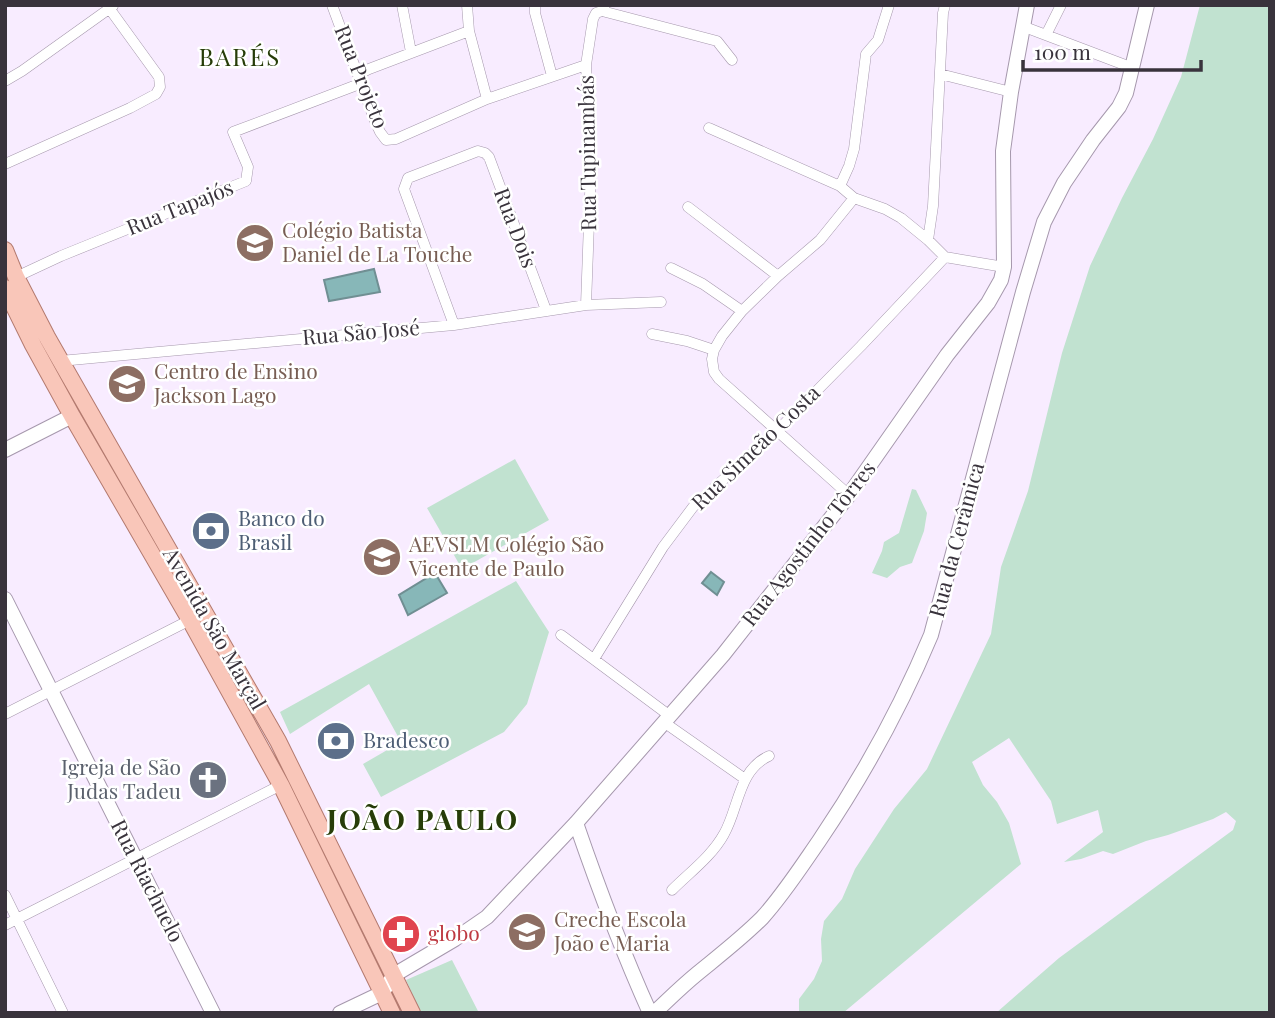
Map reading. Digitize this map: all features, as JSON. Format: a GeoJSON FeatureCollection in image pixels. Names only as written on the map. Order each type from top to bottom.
{"type":"FeatureCollection","features":[{"type":"Feature","properties":{"kind":"main road","name":"Avenida São Marçal"},"geometry":{"type":"LineString","coordinates":[[5,250],[11,282],[33,345],[281,785],[391,1013]]}},
{"type":"Feature","properties":{"kind":"main road","name":"Avenida São Marçal"},"geometry":{"type":"LineString","coordinates":[[11,282],[60,361],[278,741],[412,1013]]}},
{"type":"Feature","properties":{"kind":"street","name":"Rua Projeto"},"geometry":{"type":"LineString","coordinates":[[332,5],[380,132],[386,140],[396,139],[487,99]]}},
{"type":"Feature","properties":{"kind":"street"},"geometry":{"type":"LineString","coordinates":[[402,5],[411,52]]}},
{"type":"Feature","properties":{"kind":"street"},"geometry":{"type":"LineString","coordinates":[[467,5],[469,31],[487,99],[586,65]]}},
{"type":"Feature","properties":{"kind":"street"},"geometry":{"type":"LineString","coordinates":[[535,5],[552,76]]}},
{"type":"Feature","properties":{"kind":"street"},"geometry":{"type":"LineString","coordinates":[[840,186],[854,149],[866,54],[878,40],[890,5]]}},
{"type":"Feature","properties":{"kind":"street"},"geometry":{"type":"LineString","coordinates":[[928,240],[933,206],[945,5]]}},
{"type":"Feature","properties":{"kind":"street","name":"Rua Agostinho Tôrres"},"geometry":{"type":"LineString","coordinates":[[394,975],[486,917],[576,823],[668,719],[723,655],[849,495],[947,355],[988,303],[998,287],[1004,267],[1003,151],[1010,92],[1027,5]]}},
{"type":"Feature","properties":{"kind":"street"},"geometry":{"type":"LineString","coordinates":[[1046,35],[1061,5]]}},
{"type":"Feature","properties":{"kind":"street","name":"Rua da Cerâmica"},"geometry":{"type":"LineString","coordinates":[[652,1013],[764,916],[830,824],[867,764],[915,674],[931,635],[1023,292],[1048,213],[1064,183],[1119,107],[1126,93],[1147,5]]}},
{"type":"Feature","properties":{"kind":"street"},"geometry":{"type":"LineString","coordinates":[[5,81],[111,7],[159,77],[160,87],[156,94],[130,108],[5,164]]}},
{"type":"Feature","properties":{"kind":"street"},"geometry":{"type":"LineString","coordinates":[[603,7],[717,41],[732,60]]}},
{"type":"Feature","properties":{"kind":"street","name":"Rua Tupinambás"},"geometry":{"type":"LineString","coordinates":[[586,305],[591,168],[586,65],[593,19],[603,7]]}},
{"type":"Feature","properties":{"kind":"street"},"geometry":{"type":"LineString","coordinates":[[1022,26],[1133,68]]}},
{"type":"Feature","properties":{"kind":"street","name":"Rua Tapajós"},"geometry":{"type":"LineString","coordinates":[[11,282],[61,256],[246,181],[248,167],[233,132],[360,79],[369,69],[469,31]]}},
{"type":"Feature","properties":{"kind":"street"},"geometry":{"type":"LineString","coordinates":[[940,74],[1010,92]]}},
{"type":"Feature","properties":{"kind":"street"},"geometry":{"type":"LineString","coordinates":[[709,128],[840,186],[855,198],[885,208],[928,240],[945,257],[1004,267]]}},
{"type":"Feature","properties":{"kind":"street","name":"Rua Dois"},"geometry":{"type":"LineString","coordinates":[[454,325],[404,189],[408,178],[478,151],[485,152],[488,157],[546,310]]}},
{"type":"Feature","properties":{"kind":"street"},"geometry":{"type":"LineString","coordinates":[[849,495],[719,379],[714,372],[713,350],[742,312],[820,240],[855,198]]}},
{"type":"Feature","properties":{"kind":"street"},"geometry":{"type":"LineString","coordinates":[[688,207],[778,276]]}},
{"type":"Feature","properties":{"kind":"street","name":"Rua Simeão Costa"},"geometry":{"type":"LineString","coordinates":[[594,659],[663,547],[693,507],[776,432],[862,346],[945,257]]}},
{"type":"Feature","properties":{"kind":"street"},"geometry":{"type":"LineString","coordinates":[[671,268],[703,284],[742,312]]}},
{"type":"Feature","properties":{"kind":"street"},"geometry":{"type":"LineString","coordinates":[[998,287],[1023,292]]}},
{"type":"Feature","properties":{"kind":"street","name":"Rua São José"},"geometry":{"type":"LineString","coordinates":[[60,361],[454,325],[586,305],[661,302]]}},
{"type":"Feature","properties":{"kind":"street"},"geometry":{"type":"LineString","coordinates":[[652,334],[687,341],[713,350]]}},
{"type":"Feature","properties":{"kind":"street"},"geometry":{"type":"LineString","coordinates":[[5,450],[72,416]]}},
{"type":"Feature","properties":{"kind":"street","name":"Rua Riachuelo"},"geometry":{"type":"LineString","coordinates":[[5,599],[213,1013]]}},
{"type":"Feature","properties":{"kind":"street"},"geometry":{"type":"LineString","coordinates":[[5,714],[190,620]]}},
{"type":"Feature","properties":{"kind":"street"},"geometry":{"type":"LineString","coordinates":[[561,635],[745,779]]}},
{"type":"Feature","properties":{"kind":"street"},"geometry":{"type":"LineString","coordinates":[[672,890],[724,835],[745,779],[760,760],[769,756]]}},
{"type":"Feature","properties":{"kind":"street"},"geometry":{"type":"LineString","coordinates":[[5,925],[281,785]]}},
{"type":"Feature","properties":{"kind":"street"},"geometry":{"type":"LineString","coordinates":[[576,823],[629,966],[652,1013]]}},
{"type":"Feature","properties":{"kind":"street"},"geometry":{"type":"LineString","coordinates":[[5,895],[63,1013]]}},
{"type":"Feature","properties":{"kind":"street"},"geometry":{"type":"LineString","coordinates":[[340,1013],[382,993],[394,975]]}},
{"type":"Feature","properties":{"kind":"shaded area"},"geometry":{"type":"Polygon","coordinates":[[[1200,5],[1270,5],[1270,1013],[996,1013],[1059,958],[1233,830],[1236,821],[1226,812],[1113,854],[1103,851],[1064,862],[1103,832],[1098,810],[1057,824],[1051,801],[1009,738],[972,762],[983,785],[1009,823],[1021,864],[843,1013],[799,1013],[799,999],[814,979],[822,961],[824,921],[842,899],[855,869],[894,809],[927,769],[991,634],[1001,567],[1028,491],[1062,353],[1090,266],[1181,77],[1200,5]]]}},
{"type":"Feature","properties":{"kind":"shaded area"},"geometry":{"type":"Polygon","coordinates":[[[374,269],[380,292],[329,301],[324,280],[374,269]]]}},
{"type":"Feature","properties":{"kind":"shaded area"},"geometry":{"type":"Polygon","coordinates":[[[515,459],[549,520],[462,569],[427,508],[515,459]]]}},
{"type":"Feature","properties":{"kind":"shaded area"},"geometry":{"type":"Polygon","coordinates":[[[912,489],[916,490],[927,513],[924,531],[912,563],[900,567],[887,578],[872,573],[884,542],[899,533],[912,489]]]}},
{"type":"Feature","properties":{"kind":"shaded area"},"geometry":{"type":"Polygon","coordinates":[[[711,572],[724,582],[717,595],[702,583],[711,572]]]}},
{"type":"Feature","properties":{"kind":"shaded area"},"geometry":{"type":"Polygon","coordinates":[[[435,573],[447,593],[408,615],[399,595],[435,573]]]}},
{"type":"Feature","properties":{"kind":"shaded area"},"geometry":{"type":"Polygon","coordinates":[[[516,581],[549,632],[527,704],[504,732],[381,797],[363,764],[401,742],[369,684],[290,734],[280,712],[516,581]]]}},
{"type":"Feature","properties":{"kind":"shaded area"},"geometry":{"type":"Polygon","coordinates":[[[452,960],[479,1013],[421,1013],[406,980],[452,960]]]}},
{"type":"Feature","properties":{"kind":"place","name":"Colégio Batista Daniel de La Touche"},"geometry":{"type":"Point","coordinates":[255,243]}},
{"type":"Feature","properties":{"kind":"place","name":"Centro de Ensino Jackson Lago"},"geometry":{"type":"Point","coordinates":[127,384]}},
{"type":"Feature","properties":{"kind":"place","name":"Banco do Brasil"},"geometry":{"type":"Point","coordinates":[211,531]}},
{"type":"Feature","properties":{"kind":"place","name":"AEVSLM Colégio São Vicente de Paulo"},"geometry":{"type":"Point","coordinates":[382,557]}},
{"type":"Feature","properties":{"kind":"place","name":"Bradesco"},"geometry":{"type":"Point","coordinates":[336,741]}},
{"type":"Feature","properties":{"kind":"place","name":"Igreja de São Judas Tadeu"},"geometry":{"type":"Point","coordinates":[208,780]}},
{"type":"Feature","properties":{"kind":"place","name":"Creche Escola João e Maria"},"geometry":{"type":"Point","coordinates":[527,932]}},
{"type":"Feature","properties":{"kind":"place","name":"globo"},"geometry":{"type":"Point","coordinates":[401,934]}},
{"type":"Feature","properties":{"kind":"district","name":"BARÉS"},"geometry":{"type":"Point","coordinates":[240,58]}},
{"type":"Feature","properties":{"kind":"district","name":"JOÃO PAULO"},"geometry":{"type":"Point","coordinates":[423,820]}}]}
